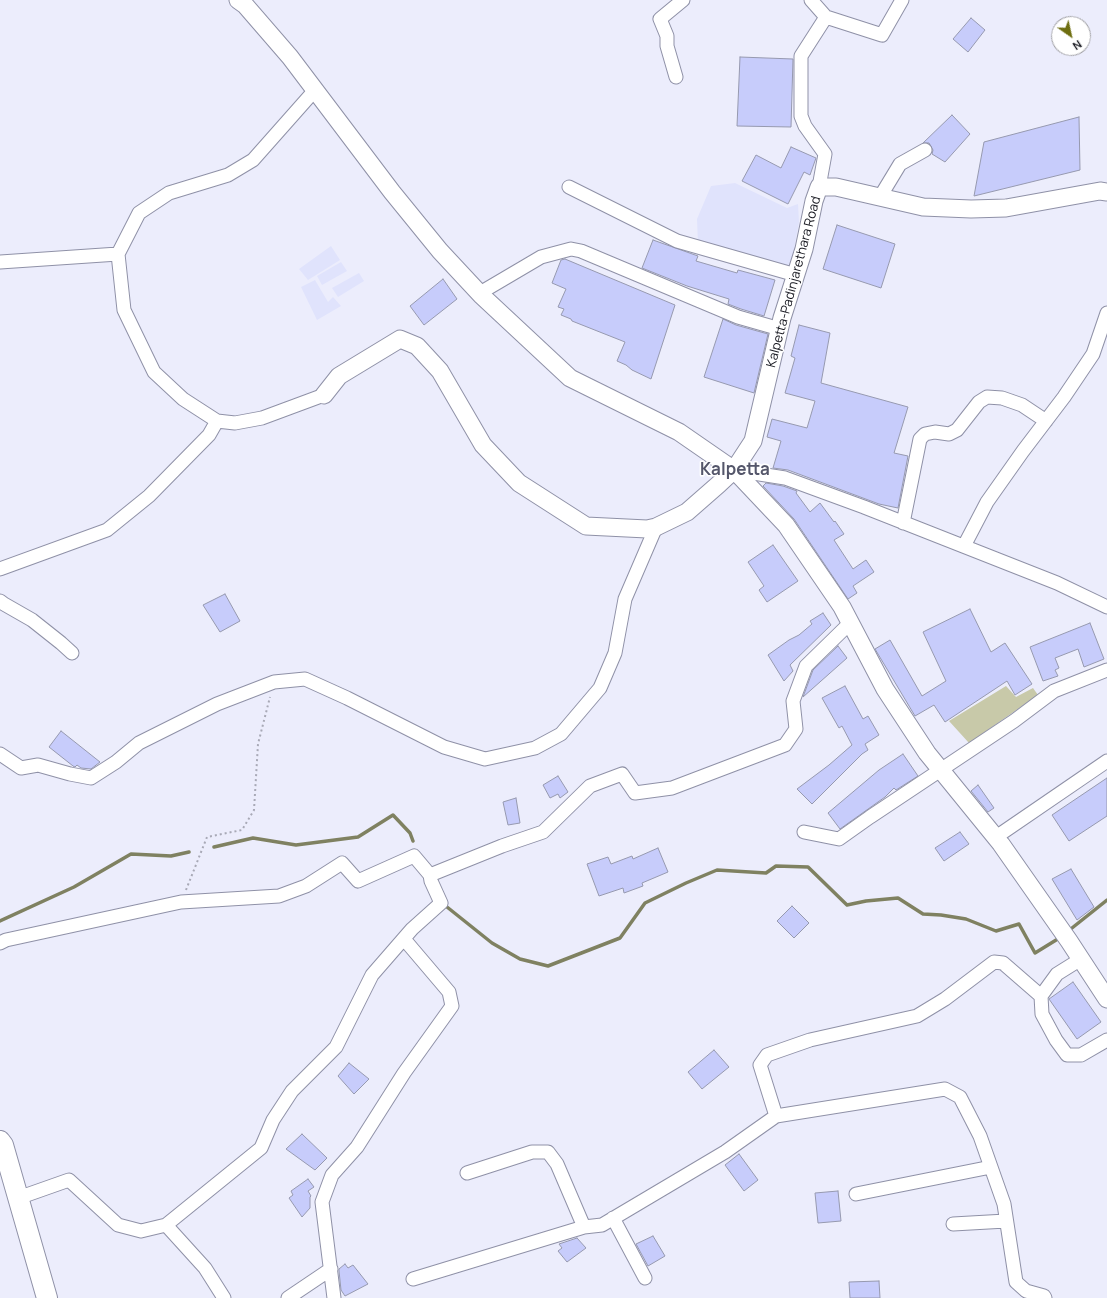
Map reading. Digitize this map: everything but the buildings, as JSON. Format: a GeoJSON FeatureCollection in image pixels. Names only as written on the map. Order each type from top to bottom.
{"type":"FeatureCollection","features":[{"type":"Feature","properties":{"kind":"highway"},"geometry":{"type":"LineString","coordinates":[[0,1141],[3,1145],[47,1298]]}},
{"type":"Feature","properties":{"kind":"main road"},"geometry":{"type":"LineString","coordinates":[[238,0],[290,57],[388,186],[436,245],[481,295],[570,378],[679,432],[734,470],[786,525],[842,607],[885,689],[927,753],[996,837],[1064,934],[1107,999]]}},
{"type":"Feature","properties":{"kind":"main road","name":"Kalpetta-Padinjarethara Road"},"geometry":{"type":"LineString","coordinates":[[656,527],[687,512],[734,470],[753,441],[780,329],[804,249],[814,201],[819,187],[836,187],[923,207],[971,209],[1006,208],[1100,191],[1107,192]]}},
{"type":"Feature","properties":{"kind":"main road"},"geometry":{"type":"LineString","coordinates":[[324,396],[339,376],[400,339],[417,346],[440,371],[483,445],[519,483],[586,526],[647,529],[656,527]]}},
{"type":"Feature","properties":{"kind":"street"},"geometry":{"type":"LineString","coordinates":[[676,77],[667,46],[667,36],[660,19],[683,0]]}},
{"type":"Feature","properties":{"kind":"street"},"geometry":{"type":"LineString","coordinates":[[811,0],[826,17],[882,35],[902,0]]}},
{"type":"Feature","properties":{"kind":"street"},"geometry":{"type":"LineString","coordinates":[[819,187],[824,154],[805,126],[801,116],[801,56],[826,17]]}},
{"type":"Feature","properties":{"kind":"street"},"geometry":{"type":"LineString","coordinates":[[315,90],[253,160],[228,175],[169,193],[139,213],[118,254],[124,310],[154,372],[183,399],[217,421],[235,423],[262,418],[324,396]]}},
{"type":"Feature","properties":{"kind":"street"},"geometry":{"type":"LineString","coordinates":[[880,197],[900,164],[925,150]]}},
{"type":"Feature","properties":{"kind":"street"},"geometry":{"type":"LineString","coordinates":[[569,187],[677,241],[796,275]]}},
{"type":"Feature","properties":{"kind":"street"},"geometry":{"type":"LineString","coordinates":[[481,295],[485,290],[541,257],[572,249],[581,251],[738,317],[780,329]]}},
{"type":"Feature","properties":{"kind":"street"},"geometry":{"type":"LineString","coordinates":[[0,262],[118,254]]}},
{"type":"Feature","properties":{"kind":"street"},"geometry":{"type":"LineString","coordinates":[[964,546],[986,502],[1064,398],[1093,354],[1107,313]]}},
{"type":"Feature","properties":{"kind":"street"},"geometry":{"type":"LineString","coordinates":[[903,523],[920,439],[925,434],[935,432],[949,434],[957,430],[979,402],[987,397],[1002,398],[1022,405],[1046,421]]}},
{"type":"Feature","properties":{"kind":"street"},"geometry":{"type":"LineString","coordinates":[[0,569],[107,530],[149,496],[209,435],[217,421]]}},
{"type":"Feature","properties":{"kind":"street"},"geometry":{"type":"LineString","coordinates":[[734,470],[785,478],[864,507],[1057,583],[1107,607]]}},
{"type":"Feature","properties":{"kind":"street"},"geometry":{"type":"LineString","coordinates":[[0,754],[21,768],[38,765],[91,778],[116,762],[139,743],[217,704],[274,682],[304,678],[444,747],[485,759],[535,748],[562,734],[600,688],[615,653],[625,599],[656,527]]}},
{"type":"Feature","properties":{"kind":"street"},"geometry":{"type":"LineString","coordinates":[[0,601],[32,620],[61,642],[72,654]]}},
{"type":"Feature","properties":{"kind":"street"},"geometry":{"type":"LineString","coordinates":[[430,874],[502,846],[544,832],[590,786],[622,774],[635,793],[672,788],[785,745],[796,729],[793,701],[806,666],[850,623]]}},
{"type":"Feature","properties":{"kind":"street"},"geometry":{"type":"LineString","coordinates":[[804,832],[839,839],[1014,721],[1054,691],[1107,670]]}},
{"type":"Feature","properties":{"kind":"street"},"geometry":{"type":"LineString","coordinates":[[996,837],[1107,761]]}},
{"type":"Feature","properties":{"kind":"street"},"geometry":{"type":"LineString","coordinates":[[0,942],[181,902],[279,896],[306,886],[342,863],[358,880],[414,856],[430,874],[431,881],[442,903],[412,929],[372,975],[336,1047],[292,1091],[273,1120],[261,1148],[166,1225],[141,1231],[118,1225],[69,1180],[18,1198]]}},
{"type":"Feature","properties":{"kind":"street"},"geometry":{"type":"LineString","coordinates":[[334,1298],[322,1202],[332,1175],[357,1147],[404,1072],[452,1006],[449,992],[404,938]]}},
{"type":"Feature","properties":{"kind":"street"},"geometry":{"type":"LineString","coordinates":[[1081,959],[1057,974],[1041,996],[1042,1014],[1056,1040],[1067,1054],[1081,1055],[1107,1040]]}},
{"type":"Feature","properties":{"kind":"street"},"geometry":{"type":"LineString","coordinates":[[776,1116],[760,1065],[767,1055],[810,1040],[917,1016],[946,999],[994,962],[1003,962],[1041,996]]}},
{"type":"Feature","properties":{"kind":"street"},"geometry":{"type":"LineString","coordinates":[[414,1279],[584,1227],[602,1225],[724,1152],[776,1116],[945,1089],[960,1097],[980,1136],[1004,1204],[1016,1282],[1026,1291],[1044,1296],[1045,1298]]}},
{"type":"Feature","properties":{"kind":"street"},"geometry":{"type":"LineString","coordinates":[[467,1173],[532,1152],[548,1152],[557,1164],[584,1227]]}},
{"type":"Feature","properties":{"kind":"street"},"geometry":{"type":"LineString","coordinates":[[856,1194],[991,1167]]}},
{"type":"Feature","properties":{"kind":"street"},"geometry":{"type":"LineString","coordinates":[[613,1218],[645,1278]]}},
{"type":"Feature","properties":{"kind":"street"},"geometry":{"type":"LineString","coordinates":[[953,1224],[1006,1221]]}},
{"type":"Feature","properties":{"kind":"street"},"geometry":{"type":"LineString","coordinates":[[166,1225],[206,1268],[224,1298]]}},
{"type":"Feature","properties":{"kind":"street"},"geometry":{"type":"LineString","coordinates":[[288,1298],[331,1269]]}},
{"type":"Feature","properties":{"kind":"path"},"geometry":{"type":"LineString","coordinates":[[181,902],[207,837],[242,830],[254,810],[258,744],[274,682]]}},
{"type":"Feature","properties":{"kind":"shaded area"},"geometry":{"type":"Polygon","coordinates":[[[735,183],[787,208],[798,204],[799,222],[790,271],[698,244],[697,219],[711,186],[735,183]]]}},
{"type":"Feature","properties":{"kind":"shaded area"},"geometry":{"type":"Polygon","coordinates":[[[331,246],[340,260],[308,280],[299,269],[331,246]]]}},
{"type":"Feature","properties":{"kind":"shaded area"},"geometry":{"type":"Polygon","coordinates":[[[341,262],[347,271],[322,285],[317,276],[341,262]]]}},
{"type":"Feature","properties":{"kind":"shaded area"},"geometry":{"type":"Polygon","coordinates":[[[359,273],[364,281],[338,297],[332,288],[359,273]]]}},
{"type":"Feature","properties":{"kind":"shaded area"},"geometry":{"type":"Polygon","coordinates":[[[315,280],[328,302],[333,297],[341,306],[317,320],[301,287],[315,280]]]}},
{"type":"Feature","properties":{"kind":"green space"},"geometry":{"type":"Polygon","coordinates":[[[1006,686],[1016,697],[1033,688],[1038,695],[969,743],[949,721],[1006,686]]]}},
{"type":"Feature","properties":{"kind":"waterway"},"geometry":{"type":"LineString","coordinates":[[214,847],[253,838],[296,845],[358,837],[393,815],[410,833],[413,841]]}},
{"type":"Feature","properties":{"kind":"waterway"},"geometry":{"type":"LineString","coordinates":[[0,921],[74,887],[131,854],[171,856],[189,852]]}},
{"type":"Feature","properties":{"kind":"waterway"},"geometry":{"type":"LineString","coordinates":[[442,903],[492,943],[520,959],[548,966],[620,938],[645,903],[686,883],[717,870],[766,873],[776,866],[808,867],[847,905],[866,901],[898,898],[923,914],[966,919],[996,931],[1019,924],[1035,953],[1061,937]]}},
{"type":"Feature","properties":{"kind":"waterway"},"geometry":{"type":"LineString","coordinates":[[1067,932],[1107,900]]}},
{"type":"Feature","properties":{"kind":"district","name":"Kalpetta"},"geometry":{"type":"Point","coordinates":[735,470]}}]}
